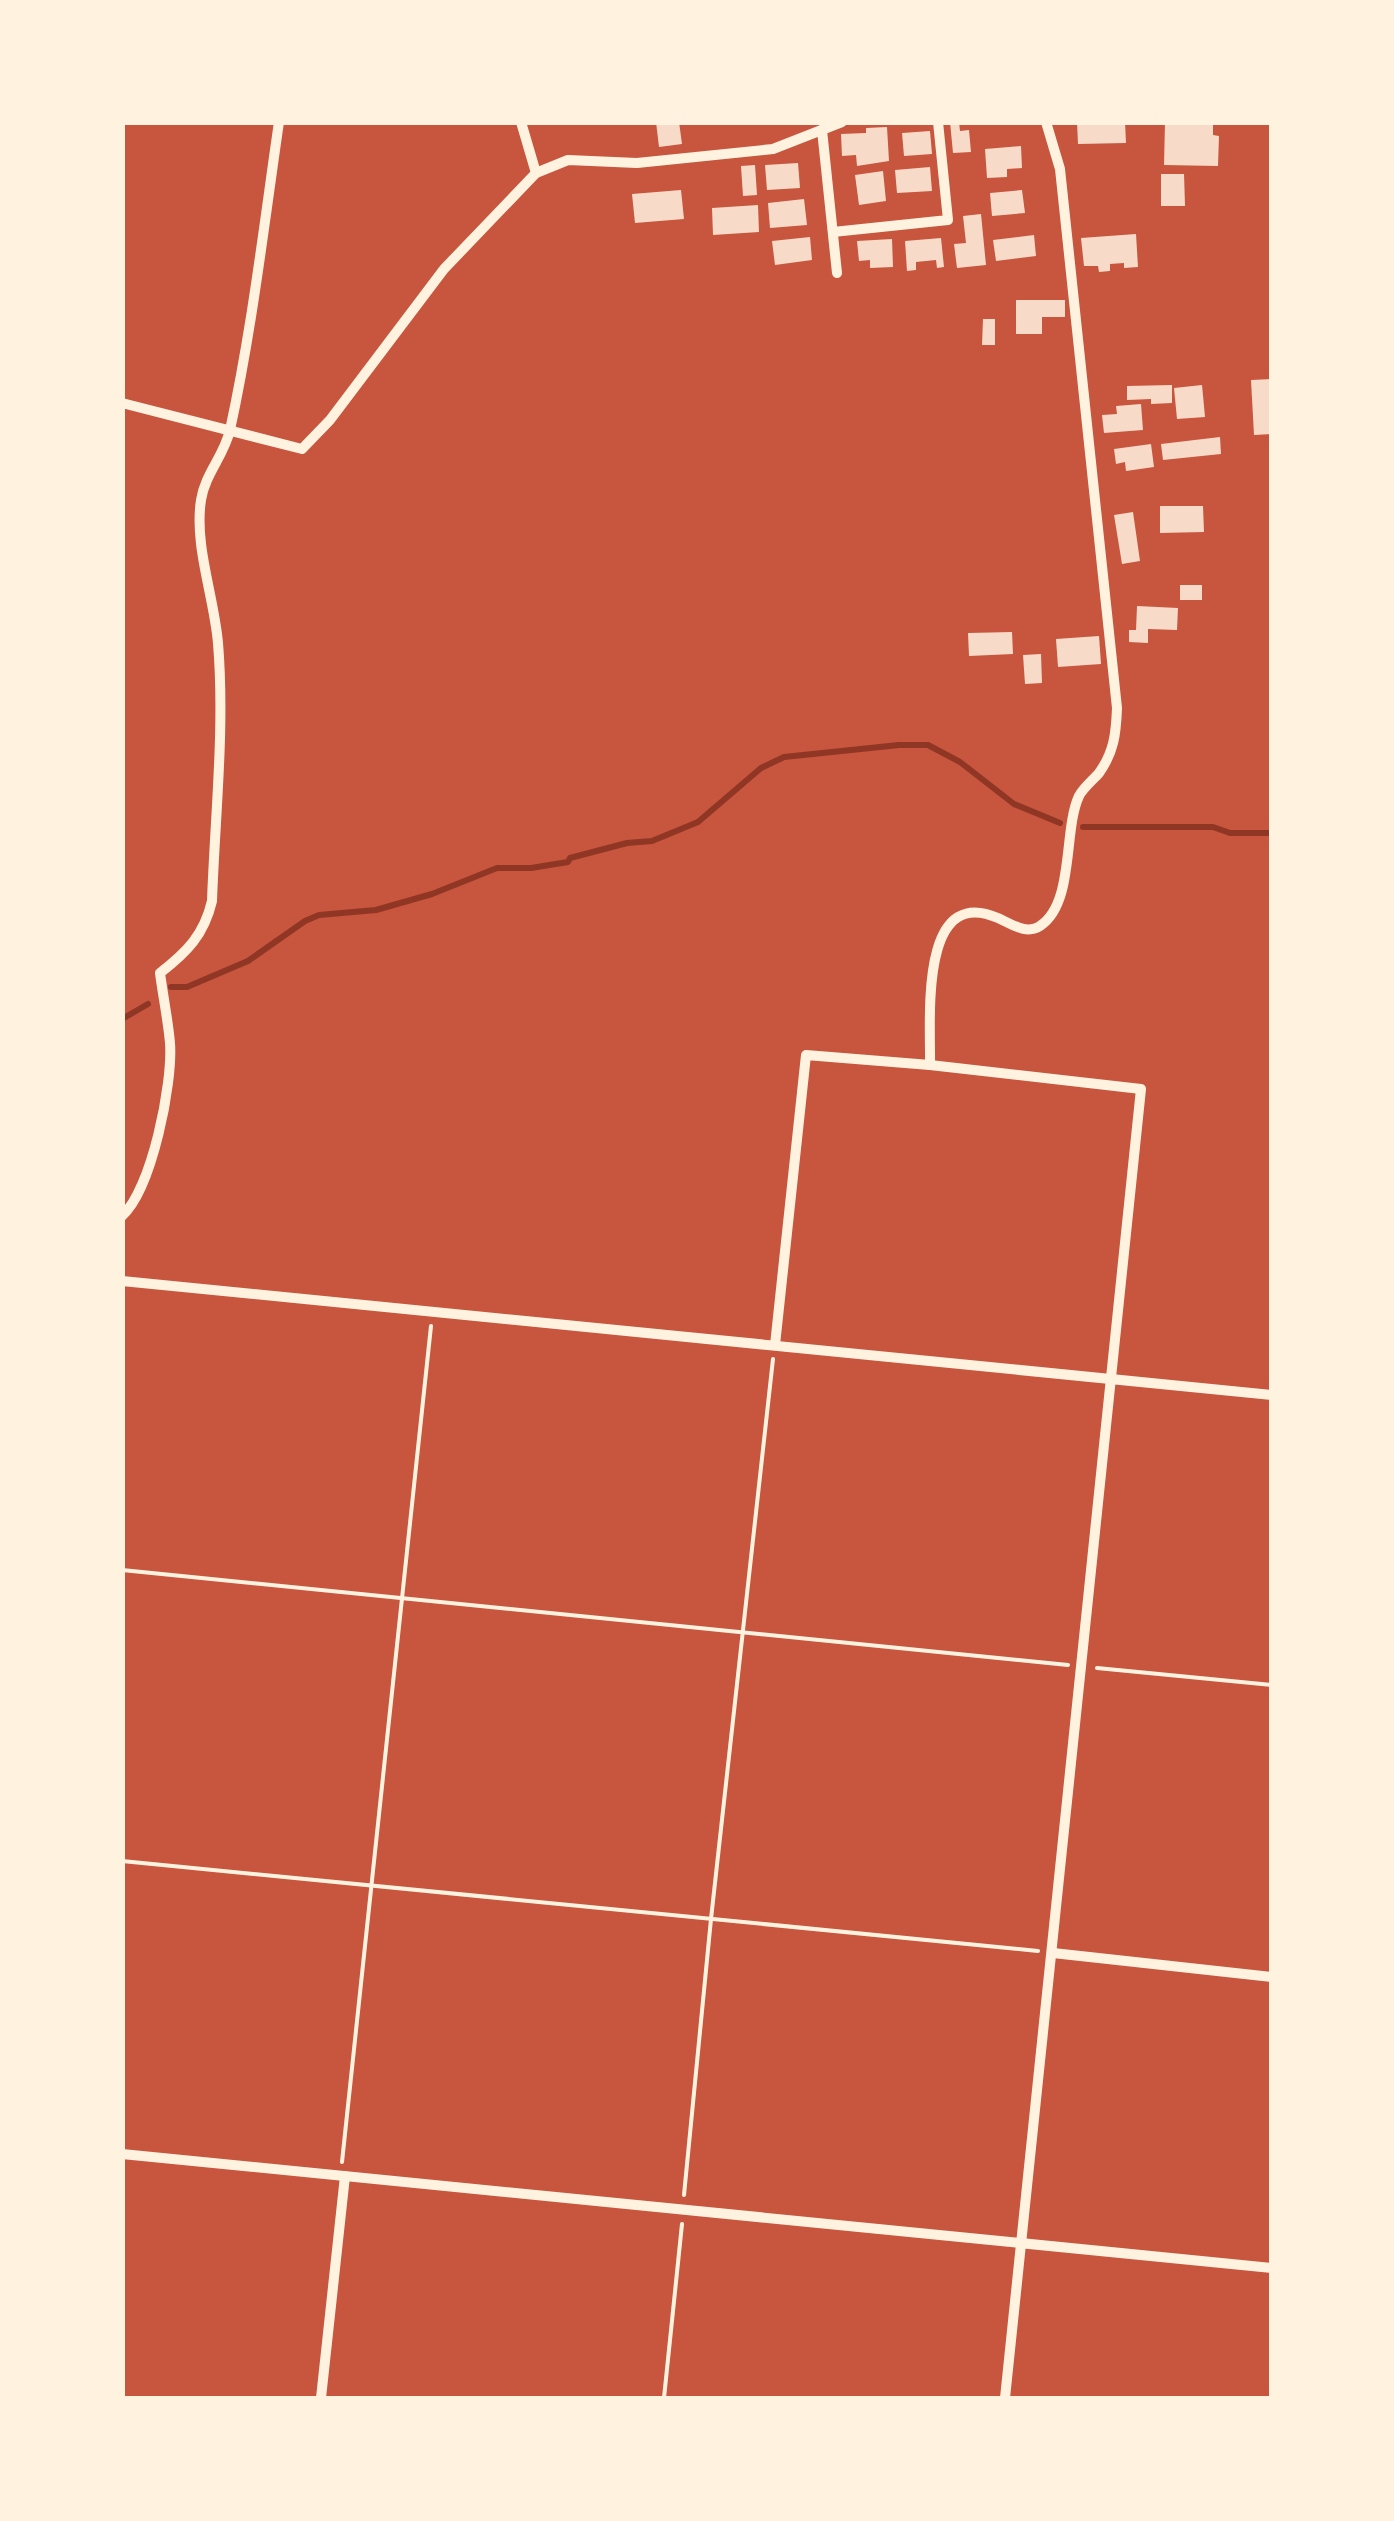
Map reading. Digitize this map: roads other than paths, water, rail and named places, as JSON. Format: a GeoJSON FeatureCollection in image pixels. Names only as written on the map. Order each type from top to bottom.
{"type":"FeatureCollection","features":[{"type":"Feature","properties":{"kind":"street"},"geometry":{"type":"LineString","coordinates":[[122,1216],[140,1195],[169,1085],[170,1043],[160,972],[188,951],[207,922],[212,901],[220,690],[218,640],[200,500],[206,480],[225,450],[246,352],[279,122]]}},
{"type":"Feature","properties":{"kind":"street"},"geometry":{"type":"LineString","coordinates":[[521,122],[536,173]]}},
{"type":"Feature","properties":{"kind":"street"},"geometry":{"type":"LineString","coordinates":[[122,403],[302,449],[330,420],[444,269],[536,173],[568,160],[637,163],[773,150],[842,122]]}},
{"type":"Feature","properties":{"kind":"street"},"geometry":{"type":"LineString","coordinates":[[833,232],[948,220],[938,122]]}},
{"type":"Feature","properties":{"kind":"street"},"geometry":{"type":"LineString","coordinates":[[930,1065],[933,962],[942,934],[957,916],[974,911],[1026,930],[1037,929],[1048,920],[1059,898],[1079,796],[1116,741],[1117,708],[1065,208],[1060,168],[1046,122]]}},
{"type":"Feature","properties":{"kind":"street"},"geometry":{"type":"LineString","coordinates":[[822,130],[837,273]]}},
{"type":"Feature","properties":{"kind":"street"},"geometry":{"type":"LineString","coordinates":[[774,1345],[806,1055],[1141,1089],[1005,2398]]}},
{"type":"Feature","properties":{"kind":"street"},"geometry":{"type":"LineString","coordinates":[[122,1282],[1272,1395]]}},
{"type":"Feature","properties":{"kind":"street"},"geometry":{"type":"LineString","coordinates":[[1053,1953],[1272,1977]]}},
{"type":"Feature","properties":{"kind":"street"},"geometry":{"type":"LineString","coordinates":[[122,2154],[1272,2268]]}},
{"type":"Feature","properties":{"kind":"street"},"geometry":{"type":"LineString","coordinates":[[321,2398],[342,2176]]}},
{"type":"Feature","properties":{"kind":"waterway"},"geometry":{"type":"LineString","coordinates":[[171,987],[187,987],[248,961],[319,915],[376,910],[432,894],[497,868],[568,862],[570,858],[627,843],[652,841],[698,822],[761,768],[784,757],[928,745],[960,762],[1014,804],[1060,823]]}},
{"type":"Feature","properties":{"kind":"waterway"},"geometry":{"type":"LineString","coordinates":[[1083,827],[1213,827],[1230,833],[1272,833]]}},
{"type":"Feature","properties":{"kind":"waterway"},"geometry":{"type":"LineString","coordinates":[[122,1019],[148,1004]]}}]}
